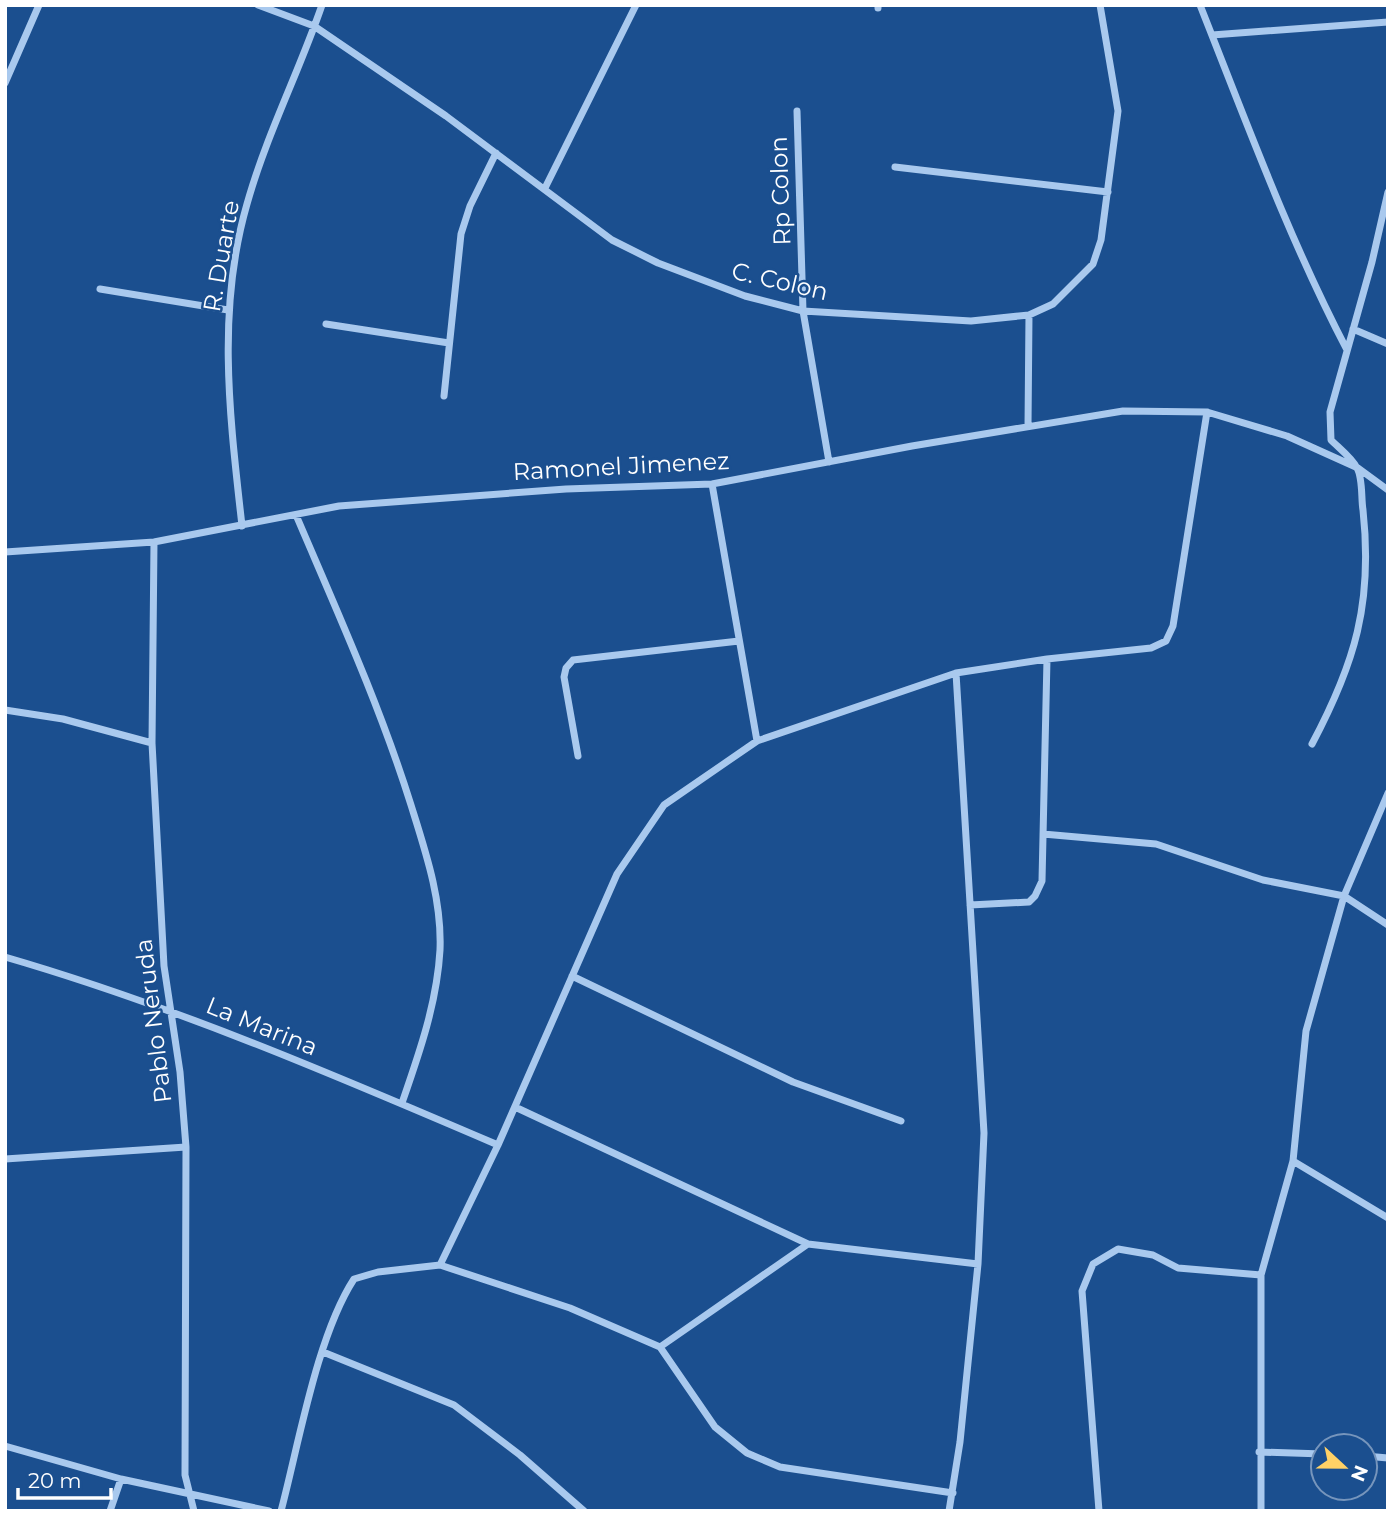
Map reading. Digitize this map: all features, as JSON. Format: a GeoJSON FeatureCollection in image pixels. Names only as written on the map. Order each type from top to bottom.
{"type":"FeatureCollection","features":[{"type":"Feature","properties":{"kind":"street"},"geometry":{"type":"LineString","coordinates":[[5,83],[39,5]]}},
{"type":"Feature","properties":{"kind":"street","name":"C. Colon"},"geometry":{"type":"LineString","coordinates":[[258,5],[314,26],[545,188],[618,245],[697,279],[803,311],[971,321],[1029,315],[1065,295],[1093,264],[1101,240],[1118,111],[1100,5]]}},
{"type":"Feature","properties":{"kind":"street","name":"R. Duarte"},"geometry":{"type":"LineString","coordinates":[[242,526],[228,413],[229,310],[246,206],[321,5]]}},
{"type":"Feature","properties":{"kind":"street"},"geometry":{"type":"LineString","coordinates":[[545,188],[636,5]]}},
{"type":"Feature","properties":{"kind":"street"},"geometry":{"type":"LineString","coordinates":[[1200,5],[1227,79],[1318,294],[1347,350]]}},
{"type":"Feature","properties":{"kind":"street"},"geometry":{"type":"LineString","coordinates":[[1212,35],[1388,22]]}},
{"type":"Feature","properties":{"kind":"street","name":"Rp Colon"},"geometry":{"type":"LineString","coordinates":[[797,111],[803,311],[829,462]]}},
{"type":"Feature","properties":{"kind":"street"},"geometry":{"type":"LineString","coordinates":[[444,396],[461,234],[470,206],[496,153]]}},
{"type":"Feature","properties":{"kind":"street"},"geometry":{"type":"LineString","coordinates":[[895,167],[1108,192]]}},
{"type":"Feature","properties":{"kind":"street"},"geometry":{"type":"LineString","coordinates":[[1311,744],[1338,694],[1355,649],[1365,594],[1367,544],[1358,468],[1331,440],[1330,412],[1388,192]]}},
{"type":"Feature","properties":{"kind":"street"},"geometry":{"type":"LineString","coordinates":[[100,289],[229,310]]}},
{"type":"Feature","properties":{"kind":"street"},"geometry":{"type":"LineString","coordinates":[[1028,426],[1029,315]]}},
{"type":"Feature","properties":{"kind":"street"},"geometry":{"type":"LineString","coordinates":[[326,324],[449,343]]}},
{"type":"Feature","properties":{"kind":"street"},"geometry":{"type":"LineString","coordinates":[[1353,329],[1388,344]]}},
{"type":"Feature","properties":{"kind":"street","name":"Ramonel Jimenez"},"geometry":{"type":"LineString","coordinates":[[5,552],[154,542],[338,506],[453,496],[712,484],[1123,411],[1207,412],[1287,436],[1358,468],[1388,490]]}},
{"type":"Feature","properties":{"kind":"street"},"geometry":{"type":"LineString","coordinates":[[440,1265],[498,1145],[617,874],[664,805],[757,741],[956,673],[1047,659],[1151,648],[1166,641],[1174,626],[1207,412]]}},
{"type":"Feature","properties":{"kind":"street"},"geometry":{"type":"LineString","coordinates":[[712,484],[757,741]]}},
{"type":"Feature","properties":{"kind":"street"},"geometry":{"type":"LineString","coordinates":[[296,515],[394,752],[432,872],[437,897],[440,949],[435,991],[421,1049],[402,1104]]}},
{"type":"Feature","properties":{"kind":"street","name":"Pablo Neruda"},"geometry":{"type":"LineString","coordinates":[[154,542],[152,743],[164,966],[172,1011],[186,1146],[185,1475],[194,1511]]}},
{"type":"Feature","properties":{"kind":"street"},"geometry":{"type":"LineString","coordinates":[[578,756],[564,677],[566,668],[573,660],[739,641]]}},
{"type":"Feature","properties":{"kind":"street"},"geometry":{"type":"LineString","coordinates":[[970,905],[1028,902],[1035,896],[1042,881],[1047,659]]}},
{"type":"Feature","properties":{"kind":"street"},"geometry":{"type":"LineString","coordinates":[[949,1511],[978,1264],[984,1133],[956,673]]}},
{"type":"Feature","properties":{"kind":"street"},"geometry":{"type":"LineString","coordinates":[[5,710],[63,719],[152,743]]}},
{"type":"Feature","properties":{"kind":"street"},"geometry":{"type":"LineString","coordinates":[[1261,1511],[1261,1275],[1293,1161],[1306,1031],[1344,896],[1388,793]]}},
{"type":"Feature","properties":{"kind":"street"},"geometry":{"type":"LineString","coordinates":[[1043,834],[1156,844],[1262,880],[1344,896],[1388,925]]}},
{"type":"Feature","properties":{"kind":"street","name":"La Marina"},"geometry":{"type":"LineString","coordinates":[[5,957],[96,984],[172,1011],[498,1145]]}},
{"type":"Feature","properties":{"kind":"street"},"geometry":{"type":"LineString","coordinates":[[572,976],[793,1082],[901,1121]]}},
{"type":"Feature","properties":{"kind":"street"},"geometry":{"type":"LineString","coordinates":[[515,1107],[808,1244],[978,1264]]}},
{"type":"Feature","properties":{"kind":"street"},"geometry":{"type":"LineString","coordinates":[[5,1159],[186,1146]]}},
{"type":"Feature","properties":{"kind":"street"},"geometry":{"type":"LineString","coordinates":[[1293,1161],[1388,1218]]}},
{"type":"Feature","properties":{"kind":"street"},"geometry":{"type":"LineString","coordinates":[[660,1347],[808,1244]]}},
{"type":"Feature","properties":{"kind":"street"},"geometry":{"type":"LineString","coordinates":[[1099,1511],[1082,1292],[1093,1264],[1118,1249],[1153,1255],[1178,1268],[1261,1275]]}},
{"type":"Feature","properties":{"kind":"street"},"geometry":{"type":"LineString","coordinates":[[281,1511],[323,1352],[342,1298],[354,1279],[378,1272],[440,1265],[570,1308],[660,1347],[715,1427],[747,1452],[780,1466],[953,1493]]}},
{"type":"Feature","properties":{"kind":"street"},"geometry":{"type":"LineString","coordinates":[[323,1352],[454,1405],[520,1455],[584,1511]]}},
{"type":"Feature","properties":{"kind":"street"},"geometry":{"type":"LineString","coordinates":[[5,1446],[121,1479],[269,1511]]}},
{"type":"Feature","properties":{"kind":"street"},"geometry":{"type":"LineString","coordinates":[[1259,1451],[1309,1453]]}},
{"type":"Feature","properties":{"kind":"street"},"geometry":{"type":"LineString","coordinates":[[110,1511],[121,1479]]}}]}
